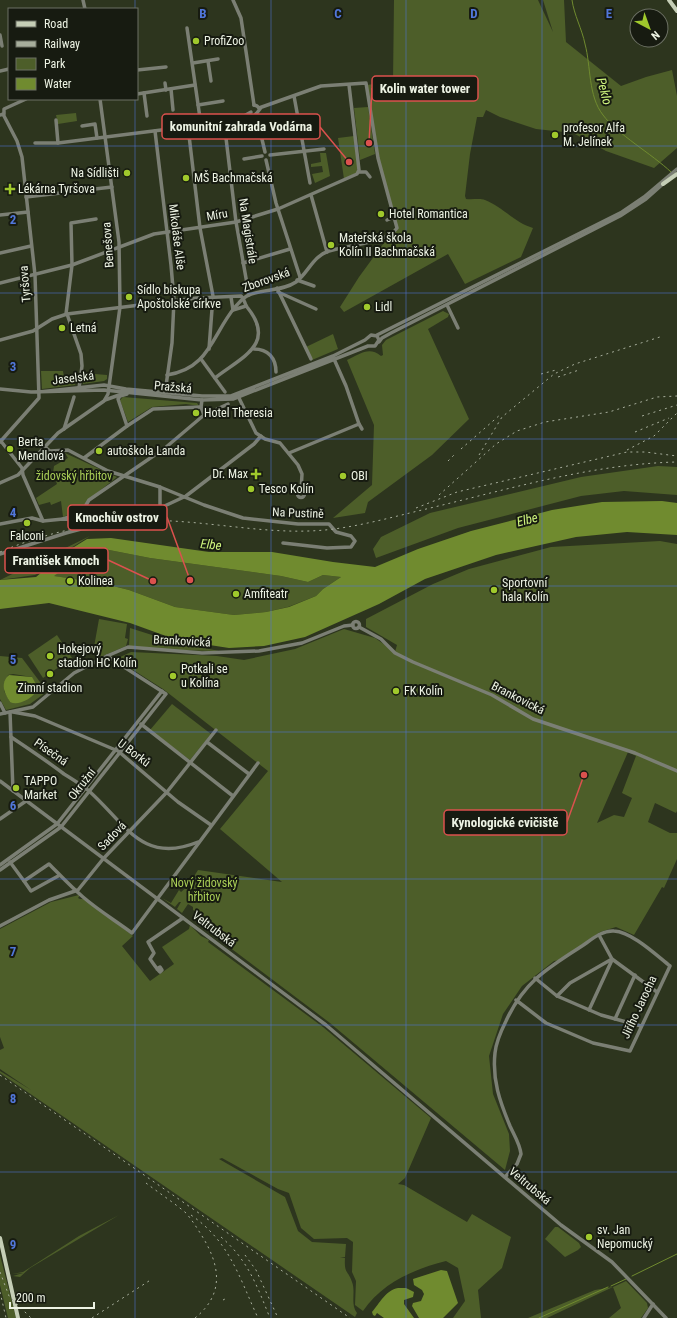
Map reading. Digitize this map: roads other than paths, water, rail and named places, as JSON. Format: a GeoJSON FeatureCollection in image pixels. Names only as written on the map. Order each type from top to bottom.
{"type":"FeatureCollection","features":[{"type":"Feature","properties":{"kind":"main road"},"geometry":{"type":"LineString","coordinates":[[670,0],[677,8]]}},
{"type":"Feature","properties":{"kind":"main road"},"geometry":{"type":"LineString","coordinates":[[670,0],[677,11]]}},
{"type":"Feature","properties":{"kind":"main road"},"geometry":{"type":"LineString","coordinates":[[664,184],[677,173]]}},
{"type":"Feature","properties":{"kind":"main road"},"geometry":{"type":"LineString","coordinates":[[0,1238],[18,1318]]}},
{"type":"Feature","properties":{"kind":"street"},"geometry":{"type":"LineString","coordinates":[[35,143],[58,143],[106,136],[212,125],[222,133],[230,124],[251,112],[251,108],[254,105],[241,18],[233,0]]}},
{"type":"Feature","properties":{"kind":"street"},"geometry":{"type":"LineString","coordinates":[[187,28],[201,126]]}},
{"type":"Feature","properties":{"kind":"street"},"geometry":{"type":"LineString","coordinates":[[0,35],[1,46],[6,45]]}},
{"type":"Feature","properties":{"kind":"street"},"geometry":{"type":"LineString","coordinates":[[193,64],[218,59]]}},
{"type":"Feature","properties":{"kind":"street"},"geometry":{"type":"LineString","coordinates":[[208,61],[211,81]]}},
{"type":"Feature","properties":{"kind":"street"},"geometry":{"type":"LineString","coordinates":[[138,70],[166,68]]}},
{"type":"Feature","properties":{"kind":"street"},"geometry":{"type":"LineString","coordinates":[[165,82],[166,90]]}},
{"type":"Feature","properties":{"kind":"street"},"geometry":{"type":"LineString","coordinates":[[256,114],[259,112],[260,108],[321,86],[366,84],[378,158],[394,217],[387,220]]}},
{"type":"Feature","properties":{"kind":"street"},"geometry":{"type":"LineString","coordinates":[[138,94],[195,85]]}},
{"type":"Feature","properties":{"kind":"street"},"geometry":{"type":"LineString","coordinates":[[349,85],[359,172],[366,172],[370,177]]}},
{"type":"Feature","properties":{"kind":"street"},"geometry":{"type":"LineString","coordinates":[[171,89],[173,110]]}},
{"type":"Feature","properties":{"kind":"street"},"geometry":{"type":"LineString","coordinates":[[144,93],[147,116]]}},
{"type":"Feature","properties":{"kind":"street"},"geometry":{"type":"LineString","coordinates":[[294,96],[310,183]]}},
{"type":"Feature","properties":{"kind":"street"},"geometry":{"type":"LineString","coordinates":[[1,115],[4,109],[24,100]]}},
{"type":"Feature","properties":{"kind":"street","name":"Benešova"},"geometry":{"type":"LineString","coordinates":[[100,100],[106,136],[119,247],[120,307],[109,391]]}},
{"type":"Feature","properties":{"kind":"street"},"geometry":{"type":"LineString","coordinates":[[198,105],[223,101]]}},
{"type":"Feature","properties":{"kind":"street"},"geometry":{"type":"LineString","coordinates":[[254,105],[260,108]]}},
{"type":"Feature","properties":{"kind":"street"},"geometry":{"type":"LineString","coordinates":[[0,107],[4,109]]}},
{"type":"Feature","properties":{"kind":"street"},"geometry":{"type":"LineString","coordinates":[[251,112],[256,114]]}},
{"type":"Feature","properties":{"kind":"street"},"geometry":{"type":"LineString","coordinates":[[256,114],[265,152],[270,155],[324,149]]}},
{"type":"Feature","properties":{"kind":"street","name":"Tyršova"},"geometry":{"type":"LineString","coordinates":[[0,441],[39,400],[38,329],[35,275],[22,157],[17,141],[1,115]]}},
{"type":"Feature","properties":{"kind":"street"},"geometry":{"type":"LineString","coordinates":[[56,120],[58,143]]}},
{"type":"Feature","properties":{"kind":"street"},"geometry":{"type":"LineString","coordinates":[[82,126],[95,124],[97,138]]}},
{"type":"Feature","properties":{"kind":"street"},"geometry":{"type":"LineString","coordinates":[[188,127],[200,228],[213,296],[209,349]]}},
{"type":"Feature","properties":{"kind":"street","name":"Mikoláše Alše"},"geometry":{"type":"LineString","coordinates":[[154,131],[174,300],[172,343],[165,393]]}},
{"type":"Feature","properties":{"kind":"street","name":"Na Magistrále"},"geometry":{"type":"LineString","coordinates":[[222,133],[226,139],[236,222],[249,295]]}},
{"type":"Feature","properties":{"kind":"street"},"geometry":{"type":"LineString","coordinates":[[244,159],[262,156],[265,152]]}},
{"type":"Feature","properties":{"kind":"street"},"geometry":{"type":"LineString","coordinates":[[266,160],[270,155]]}},
{"type":"Feature","properties":{"kind":"street"},"geometry":{"type":"LineString","coordinates":[[262,156],[266,160],[278,209],[299,279],[314,286]]}},
{"type":"Feature","properties":{"kind":"street"},"geometry":{"type":"LineString","coordinates":[[664,184],[646,200],[620,216],[386,335],[376,346],[371,346],[368,343],[368,338],[374,335],[379,335],[622,212],[671,177],[677,169]]}},
{"type":"Feature","properties":{"kind":"street","name":"Míru"},"geometry":{"type":"LineString","coordinates":[[0,283],[72,265],[154,234],[236,222],[278,209],[359,172]]}},
{"type":"Feature","properties":{"kind":"street"},"geometry":{"type":"LineString","coordinates":[[26,197],[112,187]]}},
{"type":"Feature","properties":{"kind":"street"},"geometry":{"type":"LineString","coordinates":[[311,194],[327,252]]}},
{"type":"Feature","properties":{"kind":"street"},"geometry":{"type":"LineString","coordinates":[[0,215],[28,212]]}},
{"type":"Feature","properties":{"kind":"street","name":"Zborovská"},"geometry":{"type":"LineString","coordinates":[[167,375],[186,369],[201,359],[209,349],[233,310],[244,298],[249,295],[277,290],[287,286],[299,279],[316,259],[327,252],[381,239],[394,233],[397,228],[394,217]]}},
{"type":"Feature","properties":{"kind":"street"},"geometry":{"type":"LineString","coordinates":[[79,388],[82,366],[81,354],[66,314],[72,265],[71,223],[96,219]]}},
{"type":"Feature","properties":{"kind":"street"},"geometry":{"type":"LineString","coordinates":[[0,253],[31,246]]}},
{"type":"Feature","properties":{"kind":"street"},"geometry":{"type":"LineString","coordinates":[[243,263],[290,249]]}},
{"type":"Feature","properties":{"kind":"street"},"geometry":{"type":"LineString","coordinates":[[277,290],[316,309]]}},
{"type":"Feature","properties":{"kind":"street"},"geometry":{"type":"LineString","coordinates":[[277,290],[311,359]]}},
{"type":"Feature","properties":{"kind":"street"},"geometry":{"type":"LineString","coordinates":[[0,340],[38,329],[52,319],[66,314],[213,296],[244,298],[246,306],[252,312],[257,322],[257,341],[254,349],[215,378]]}},
{"type":"Feature","properties":{"kind":"street"},"geometry":{"type":"LineString","coordinates":[[231,296],[233,310],[246,306]]}},
{"type":"Feature","properties":{"kind":"street"},"geometry":{"type":"LineString","coordinates":[[447,305],[458,328]]}},
{"type":"Feature","properties":{"kind":"street"},"geometry":{"type":"LineString","coordinates":[[374,335],[379,338],[379,342]]}},
{"type":"Feature","properties":{"kind":"street","name":"Pražská"},"geometry":{"type":"LineString","coordinates":[[109,386],[165,393],[220,397],[234,396],[333,356],[368,338]]}},
{"type":"Feature","properties":{"kind":"street"},"geometry":{"type":"LineString","coordinates":[[257,341],[272,357],[276,372]]}},
{"type":"Feature","properties":{"kind":"street","name":"Pražská"},"geometry":{"type":"LineString","coordinates":[[109,391],[223,401],[239,398],[334,359],[371,346]]}},
{"type":"Feature","properties":{"kind":"street"},"geometry":{"type":"LineString","coordinates":[[254,349],[264,350]]}},
{"type":"Feature","properties":{"kind":"street"},"geometry":{"type":"LineString","coordinates":[[201,359],[225,392]]}},
{"type":"Feature","properties":{"kind":"street"},"geometry":{"type":"LineString","coordinates":[[334,359],[362,429]]}},
{"type":"Feature","properties":{"kind":"street","name":"Jaselská"},"geometry":{"type":"LineString","coordinates":[[39,392],[109,386]]}},
{"type":"Feature","properties":{"kind":"street","name":"Jaselská"},"geometry":{"type":"LineString","coordinates":[[0,389],[19,392],[109,391]]}},
{"type":"Feature","properties":{"kind":"street"},"geometry":{"type":"LineString","coordinates":[[104,401],[109,391]]}},
{"type":"Feature","properties":{"kind":"street"},"geometry":{"type":"LineString","coordinates":[[127,393],[120,396],[118,400],[127,426]]}},
{"type":"Feature","properties":{"kind":"street"},"geometry":{"type":"LineString","coordinates":[[0,483],[15,477],[64,429],[112,396],[127,393]]}},
{"type":"Feature","properties":{"kind":"street"},"geometry":{"type":"LineString","coordinates":[[239,398],[243,393]]}},
{"type":"Feature","properties":{"kind":"street"},"geometry":{"type":"LineString","coordinates":[[246,414],[244,401],[248,394]]}},
{"type":"Feature","properties":{"kind":"street"},"geometry":{"type":"LineString","coordinates":[[234,396],[239,398],[253,428],[261,436],[280,443],[301,470],[301,491]]}},
{"type":"Feature","properties":{"kind":"street"},"geometry":{"type":"LineString","coordinates":[[64,429],[74,397]]}},
{"type":"Feature","properties":{"kind":"street"},"geometry":{"type":"LineString","coordinates":[[202,400],[201,407],[204,415]]}},
{"type":"Feature","properties":{"kind":"street"},"geometry":{"type":"LineString","coordinates":[[87,511],[86,505],[89,500],[123,475],[165,448],[204,415],[228,404]]}},
{"type":"Feature","properties":{"kind":"street"},"geometry":{"type":"LineString","coordinates":[[84,458],[153,409],[201,407]]}},
{"type":"Feature","properties":{"kind":"street"},"geometry":{"type":"LineString","coordinates":[[289,453],[359,424]]}},
{"type":"Feature","properties":{"kind":"street"},"geometry":{"type":"LineString","coordinates":[[63,519],[87,511],[116,514],[160,508],[186,496],[254,444],[261,436]]}},
{"type":"Feature","properties":{"kind":"street"},"geometry":{"type":"LineString","coordinates":[[0,441],[22,468],[43,521]]}},
{"type":"Feature","properties":{"kind":"street"},"geometry":{"type":"LineString","coordinates":[[45,447],[50,451],[68,450],[108,471],[186,496]]}},
{"type":"Feature","properties":{"kind":"street"},"geometry":{"type":"LineString","coordinates":[[160,487],[160,508]]}},
{"type":"Feature","properties":{"kind":"street","name":"Na Pustině"},"geometry":{"type":"LineString","coordinates":[[186,496],[204,506],[254,520],[298,524],[330,524],[336,532],[351,536],[355,541],[350,547],[335,548],[283,543]]}},
{"type":"Feature","properties":{"kind":"street"},"geometry":{"type":"LineString","coordinates":[[0,523],[32,518],[43,521],[63,519],[86,520]]}},
{"type":"Feature","properties":{"kind":"street"},"geometry":{"type":"LineString","coordinates":[[0,554],[66,532],[81,529],[121,527]]}},
{"type":"Feature","properties":{"kind":"street","name":"Brankovická"},"geometry":{"type":"LineString","coordinates":[[0,714],[33,707],[74,673],[128,647],[202,653],[259,651],[302,643],[344,626],[353,625],[355,628],[359,627],[381,639],[395,653],[492,695],[533,718],[634,753],[677,771]]}},
{"type":"Feature","properties":{"kind":"street"},"geometry":{"type":"LineString","coordinates":[[107,656],[164,692]]}},
{"type":"Feature","properties":{"kind":"street","name":"Okružní"},"geometry":{"type":"LineString","coordinates":[[117,751],[141,724],[164,692]]}},
{"type":"Feature","properties":{"kind":"street","name":"Okružní"},"geometry":{"type":"LineString","coordinates":[[0,870],[9,861],[59,826],[164,692]]}},
{"type":"Feature","properties":{"kind":"street"},"geometry":{"type":"LineString","coordinates":[[0,703],[5,713]]}},
{"type":"Feature","properties":{"kind":"street"},"geometry":{"type":"LineString","coordinates":[[33,707],[35,716]]}},
{"type":"Feature","properties":{"kind":"street"},"geometry":{"type":"LineString","coordinates":[[10,712],[13,791]]}},
{"type":"Feature","properties":{"kind":"street","name":"U Borků"},"geometry":{"type":"LineString","coordinates":[[10,712],[35,716],[117,751],[167,792],[211,825]]}},
{"type":"Feature","properties":{"kind":"street"},"geometry":{"type":"LineString","coordinates":[[141,724],[233,796]]}},
{"type":"Feature","properties":{"kind":"street","name":"Sadová"},"geometry":{"type":"LineString","coordinates":[[77,891],[103,859],[167,792],[216,730]]}},
{"type":"Feature","properties":{"kind":"street","name":"Písečná"},"geometry":{"type":"LineString","coordinates":[[11,737],[87,790],[129,832],[151,847],[165,850],[183,848],[198,842]]}},
{"type":"Feature","properties":{"kind":"street"},"geometry":{"type":"LineString","coordinates":[[207,742],[249,774]]}},
{"type":"Feature","properties":{"kind":"street"},"geometry":{"type":"LineString","coordinates":[[24,881],[49,864],[77,891],[132,933],[258,763]]}},
{"type":"Feature","properties":{"kind":"street","name":"Veltrubská"},"geometry":{"type":"LineString","coordinates":[[0,782],[306,1010],[568,1230],[608,1258],[642,1291],[666,1318]]}},
{"type":"Feature","properties":{"kind":"street"},"geometry":{"type":"LineString","coordinates":[[0,819],[26,801]]}},
{"type":"Feature","properties":{"kind":"street"},"geometry":{"type":"LineString","coordinates":[[183,848],[188,856]]}},
{"type":"Feature","properties":{"kind":"street"},"geometry":{"type":"LineString","coordinates":[[9,861],[31,891],[60,875]]}},
{"type":"Feature","properties":{"kind":"street","name":"Okružní"},"geometry":{"type":"LineString","coordinates":[[0,865],[9,861]]}},
{"type":"Feature","properties":{"kind":"street"},"geometry":{"type":"LineString","coordinates":[[0,926],[49,900],[77,891]]}},
{"type":"Feature","properties":{"kind":"street"},"geometry":{"type":"LineString","coordinates":[[157,969],[150,959],[154,953],[148,942],[183,918]]}},
{"type":"Feature","properties":{"kind":"street","name":"Jiřího Jarocha"},"geometry":{"type":"LineString","coordinates":[[516,1000],[546,1023],[593,1043],[628,1052],[631,1050],[670,966],[623,933],[613,930],[599,935]]}},
{"type":"Feature","properties":{"kind":"street"},"geometry":{"type":"LineString","coordinates":[[505,1178],[518,1164],[521,1154],[498,1098],[494,1076],[495,1052],[503,1026],[516,1000],[535,978],[599,935],[612,959],[657,992]]}},
{"type":"Feature","properties":{"kind":"street"},"geometry":{"type":"LineString","coordinates":[[557,996],[570,983],[612,959]]}},
{"type":"Feature","properties":{"kind":"street"},"geometry":{"type":"LineString","coordinates":[[589,1010],[612,959]]}},
{"type":"Feature","properties":{"kind":"street"},"geometry":{"type":"LineString","coordinates":[[615,1019],[635,976]]}},
{"type":"Feature","properties":{"kind":"street"},"geometry":{"type":"LineString","coordinates":[[535,978],[557,996],[589,1010],[641,1026]]}},
{"type":"Feature","properties":{"kind":"street"},"geometry":{"type":"LineString","coordinates":[[644,1318],[653,1304]]}},
{"type":"Feature","properties":{"kind":"water","name":"Elbe"},"geometry":{"type":"Polygon","coordinates":[[[662,501],[677,503],[677,535],[627,532],[576,537],[496,555],[425,579],[379,604],[305,637],[264,646],[229,648],[177,640],[130,623],[49,603],[0,609],[0,580],[36,577],[66,552],[87,539],[111,538],[209,552],[272,552],[375,567],[418,549],[471,531],[552,510],[602,502],[662,501]],[[104,549],[85,553],[54,576],[101,583],[129,590],[175,607],[234,615],[266,612],[289,607],[316,596],[323,589],[341,577],[323,575],[308,582],[281,576],[150,558],[104,549]]]}},
{"type":"Feature","properties":{"kind":"water"},"geometry":{"type":"Polygon","coordinates":[[[9,675],[32,677],[37,686],[36,692],[24,701],[17,703],[10,702],[4,688],[6,678],[9,675]]]}},
{"type":"Feature","properties":{"kind":"water"},"geometry":{"type":"Polygon","coordinates":[[[441,1270],[447,1271],[458,1303],[443,1318],[419,1318],[412,1306],[413,1303],[421,1301],[424,1294],[422,1290],[414,1285],[413,1279],[441,1270]]]}},
{"type":"Feature","properties":{"kind":"water"},"geometry":{"type":"Polygon","coordinates":[[[398,1288],[406,1288],[414,1292],[413,1297],[404,1300],[404,1304],[414,1318],[384,1318],[377,1313],[375,1316],[373,1315],[372,1312],[383,1298],[390,1291],[398,1288]]]}},
{"type":"Feature","properties":{"kind":"waterway","name":"Peklo"},"geometry":{"type":"LineString","coordinates":[[572,0],[574,11],[584,38],[592,90],[598,107],[609,122],[671,172]]}},
{"type":"Feature","properties":{"kind":"waterway"},"geometry":{"type":"LineString","coordinates":[[632,1276],[677,1254]]}},
{"type":"Feature","properties":{"kind":"waterway"},"geometry":{"type":"LineString","coordinates":[[611,1286],[626,1279]]}},
{"type":"Feature","properties":{"kind":"waterway"},"geometry":{"type":"LineString","coordinates":[[539,1318],[608,1287]]}},
{"type":"Feature","properties":{"kind":"railway"},"geometry":{"type":"LineString","coordinates":[[479,455],[502,417],[554,374],[575,364],[663,336]]}},
{"type":"Feature","properties":{"kind":"railway"},"geometry":{"type":"LineString","coordinates":[[541,374],[556,370]]}},
{"type":"Feature","properties":{"kind":"railway"},"geometry":{"type":"LineString","coordinates":[[558,377],[579,370]]}},
{"type":"Feature","properties":{"kind":"railway"},"geometry":{"type":"LineString","coordinates":[[439,495],[496,444],[517,431],[545,422],[609,412],[657,397],[677,396]]}},
{"type":"Feature","properties":{"kind":"railway"},"geometry":{"type":"LineString","coordinates":[[642,416],[677,405]]}},
{"type":"Feature","properties":{"kind":"railway"},"geometry":{"type":"LineString","coordinates":[[627,450],[654,436],[677,413]]}},
{"type":"Feature","properties":{"kind":"railway"},"geometry":{"type":"LineString","coordinates":[[461,449],[501,414]]}},
{"type":"Feature","properties":{"kind":"railway"},"geometry":{"type":"LineString","coordinates":[[635,432],[669,418]]}},
{"type":"Feature","properties":{"kind":"railway"},"geometry":{"type":"LineString","coordinates":[[416,508],[457,492],[627,452],[645,452],[677,456]]}},
{"type":"Feature","properties":{"kind":"railway"},"geometry":{"type":"LineString","coordinates":[[448,461],[455,454]]}},
{"type":"Feature","properties":{"kind":"railway"},"geometry":{"type":"LineString","coordinates":[[0,552],[20,544],[63,531],[106,523],[128,521],[193,522],[253,529],[294,531],[334,529],[378,521],[548,479],[612,468],[677,462]]}},
{"type":"Feature","properties":{"kind":"railway"},"geometry":{"type":"LineString","coordinates":[[0,1075],[350,1318]]}},
{"type":"Feature","properties":{"kind":"railway"},"geometry":{"type":"LineString","coordinates":[[146,1183],[186,1213],[202,1236],[213,1258],[216,1268],[215,1289],[205,1309],[195,1318]]}},
{"type":"Feature","properties":{"kind":"railway"},"geometry":{"type":"LineString","coordinates":[[191,1215],[204,1225],[215,1237],[232,1261],[258,1318]]}},
{"type":"Feature","properties":{"kind":"railway"},"geometry":{"type":"LineString","coordinates":[[221,1237],[245,1264],[256,1284],[270,1318]]}},
{"type":"Feature","properties":{"kind":"railway"},"geometry":{"type":"LineString","coordinates":[[245,1255],[256,1270],[278,1318]]}},
{"type":"Feature","properties":{"kind":"railway"},"geometry":{"type":"LineString","coordinates":[[0,1272],[9,1296],[31,1318]]}},
{"type":"Feature","properties":{"kind":"railway"},"geometry":{"type":"LineString","coordinates":[[92,1318],[152,1279]]}},
{"type":"Feature","properties":{"kind":"railway"},"geometry":{"type":"LineString","coordinates":[[0,1292],[6,1318]]}},
{"type":"Feature","properties":{"kind":"place","name":"ProfiZoo"},"geometry":{"type":"Point","coordinates":[196,41]}},
{"type":"Feature","properties":{"kind":"place","name":"profesor Alfa M. Jelínek"},"geometry":{"type":"Point","coordinates":[555,135]}},
{"type":"Feature","properties":{"kind":"place","name":"Kolin water tower"},"geometry":{"type":"Point","coordinates":[369,143]}},
{"type":"Feature","properties":{"kind":"place","name":"komunitní zahrada Vodárna"},"geometry":{"type":"Point","coordinates":[349,162]}},
{"type":"Feature","properties":{"kind":"place","name":"Na Sídlišti"},"geometry":{"type":"Point","coordinates":[127,173]}},
{"type":"Feature","properties":{"kind":"place","name":"MŠ Bachmačská"},"geometry":{"type":"Point","coordinates":[186,178]}},
{"type":"Feature","properties":{"kind":"place","name":"Lékárna Tyršova"},"geometry":{"type":"Point","coordinates":[10,189]}},
{"type":"Feature","properties":{"kind":"place","name":"Hotel Romantica"},"geometry":{"type":"Point","coordinates":[381,214]}},
{"type":"Feature","properties":{"kind":"place","name":"Mateřská škola Kolín II Bachmačská"},"geometry":{"type":"Point","coordinates":[331,245]}},
{"type":"Feature","properties":{"kind":"place","name":"Sídlo biskupa Apoštolské církve"},"geometry":{"type":"Point","coordinates":[129,297]}},
{"type":"Feature","properties":{"kind":"place","name":"Lidl"},"geometry":{"type":"Point","coordinates":[367,307]}},
{"type":"Feature","properties":{"kind":"place","name":"Letná"},"geometry":{"type":"Point","coordinates":[62,328]}},
{"type":"Feature","properties":{"kind":"place","name":"Hotel Theresia"},"geometry":{"type":"Point","coordinates":[196,413]}},
{"type":"Feature","properties":{"kind":"place","name":"Berta Mendlová"},"geometry":{"type":"Point","coordinates":[10,449]}},
{"type":"Feature","properties":{"kind":"place","name":"autoškola Landa"},"geometry":{"type":"Point","coordinates":[99,451]}},
{"type":"Feature","properties":{"kind":"place","name":"Dr. Max"},"geometry":{"type":"Point","coordinates":[256,474]}},
{"type":"Feature","properties":{"kind":"place","name":"OBI"},"geometry":{"type":"Point","coordinates":[343,476]}},
{"type":"Feature","properties":{"kind":"place","name":"Tesco Kolín"},"geometry":{"type":"Point","coordinates":[251,489]}},
{"type":"Feature","properties":{"kind":"place","name":"Falconi"},"geometry":{"type":"Point","coordinates":[27,523]}},
{"type":"Feature","properties":{"kind":"place","name":"Kmochův ostrov"},"geometry":{"type":"Point","coordinates":[190,580]}},
{"type":"Feature","properties":{"kind":"place","name":"Kolinea"},"geometry":{"type":"Point","coordinates":[70,581]}},
{"type":"Feature","properties":{"kind":"place","name":"František Kmoch"},"geometry":{"type":"Point","coordinates":[153,581]}},
{"type":"Feature","properties":{"kind":"place","name":"Sportovní hala Kolín"},"geometry":{"type":"Point","coordinates":[494,590]}},
{"type":"Feature","properties":{"kind":"place","name":"Amfiteatr"},"geometry":{"type":"Point","coordinates":[236,594]}},
{"type":"Feature","properties":{"kind":"place","name":"Hokejový stadion HC Kolín"},"geometry":{"type":"Point","coordinates":[50,656]}},
{"type":"Feature","properties":{"kind":"place","name":"Zimní stadion"},"geometry":{"type":"Point","coordinates":[50,674]}},
{"type":"Feature","properties":{"kind":"place","name":"Potkali se u Kolína"},"geometry":{"type":"Point","coordinates":[173,676]}},
{"type":"Feature","properties":{"kind":"place","name":"FK Kolín"},"geometry":{"type":"Point","coordinates":[396,691]}},
{"type":"Feature","properties":{"kind":"place","name":"Kynologické cvičiště"},"geometry":{"type":"Point","coordinates":[584,775]}},
{"type":"Feature","properties":{"kind":"place","name":"TAPPO Market"},"geometry":{"type":"Point","coordinates":[16,788]}},
{"type":"Feature","properties":{"kind":"place","name":"sv. Jan Nepomucký"},"geometry":{"type":"Point","coordinates":[589,1237]}},
{"type":"Feature","properties":{"kind":"park label","name":"židovský hřbitov"},"geometry":{"type":"Point","coordinates":[74,476]}},
{"type":"Feature","properties":{"kind":"park label","name":"Nový židovský hřbitov"},"geometry":{"type":"Point","coordinates":[204,890]}}]}
